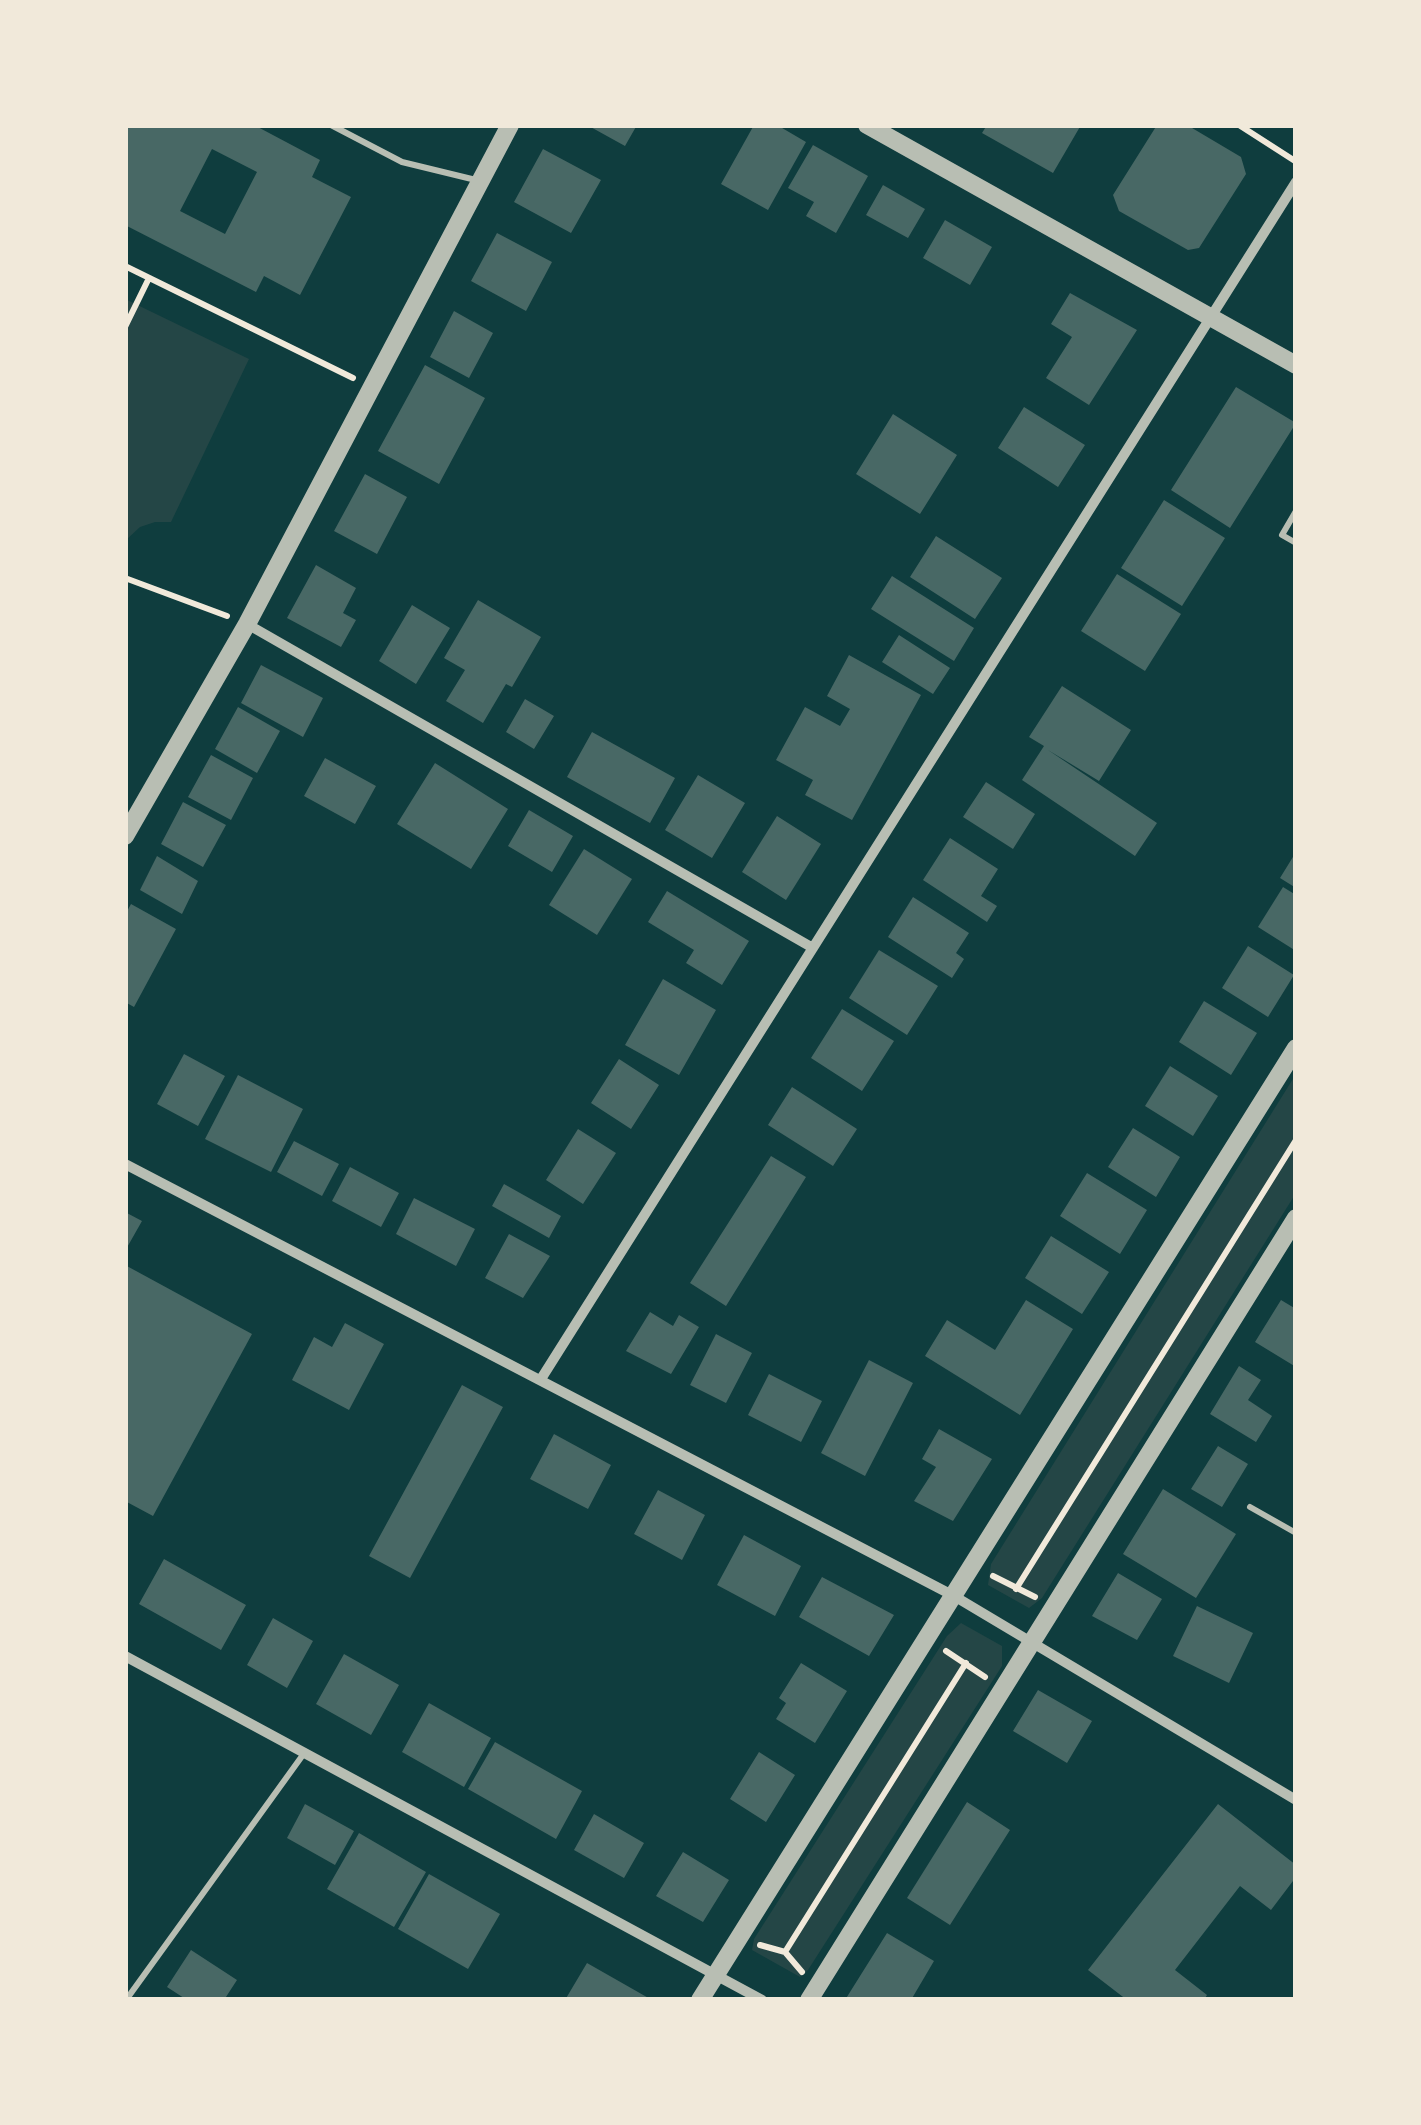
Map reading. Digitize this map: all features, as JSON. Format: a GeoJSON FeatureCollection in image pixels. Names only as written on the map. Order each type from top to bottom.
{"type":"FeatureCollection","features":[{"type":"Feature","properties":{"kind":"street"},"geometry":{"type":"LineString","coordinates":[[125,836],[247,624],[510,125]]}},
{"type":"Feature","properties":{"kind":"street"},"geometry":{"type":"LineString","coordinates":[[867,125],[1296,365]]}},
{"type":"Feature","properties":{"kind":"street"},"geometry":{"type":"LineString","coordinates":[[541,1379],[1296,182]]}},
{"type":"Feature","properties":{"kind":"street"},"geometry":{"type":"LineString","coordinates":[[247,624],[813,948]]}},
{"type":"Feature","properties":{"kind":"street"},"geometry":{"type":"LineString","coordinates":[[700,2000],[1296,1048]]}},
{"type":"Feature","properties":{"kind":"street"},"geometry":{"type":"LineString","coordinates":[[125,1164],[954,1596],[1296,1800]]}},
{"type":"Feature","properties":{"kind":"street"},"geometry":{"type":"LineString","coordinates":[[813,1994],[1296,1218]]}},
{"type":"Feature","properties":{"kind":"street"},"geometry":{"type":"LineString","coordinates":[[125,1656],[762,2000]]}},
{"type":"Feature","properties":{"kind":"lane"},"geometry":{"type":"LineString","coordinates":[[331,125],[402,162],[481,181]]}},
{"type":"Feature","properties":{"kind":"lane"},"geometry":{"type":"LineString","coordinates":[[1296,511],[1282,535],[1296,543]]}},
{"type":"Feature","properties":{"kind":"lane"},"geometry":{"type":"LineString","coordinates":[[1250,1507],[1296,1533]]}},
{"type":"Feature","properties":{"kind":"lane"},"geometry":{"type":"LineString","coordinates":[[126,2000],[306,1751]]}},
{"type":"Feature","properties":{"kind":"path"},"geometry":{"type":"LineString","coordinates":[[1239,125],[1296,162]]}},
{"type":"Feature","properties":{"kind":"path"},"geometry":{"type":"LineString","coordinates":[[125,266],[372,387]]}},
{"type":"Feature","properties":{"kind":"path"},"geometry":{"type":"LineString","coordinates":[[125,328],[149,278]]}},
{"type":"Feature","properties":{"kind":"path"},"geometry":{"type":"LineString","coordinates":[[125,578],[247,624]]}},
{"type":"Feature","properties":{"kind":"path"},"geometry":{"type":"LineString","coordinates":[[1016,1590],[1296,1140]]}},
{"type":"Feature","properties":{"kind":"path"},"geometry":{"type":"LineString","coordinates":[[973,1566],[1055,1606]]}},
{"type":"Feature","properties":{"kind":"path"},"geometry":{"type":"LineString","coordinates":[[926,1640],[1002,1690]]}},
{"type":"Feature","properties":{"kind":"path"},"geometry":{"type":"LineString","coordinates":[[785,1952],[966,1663]]}},
{"type":"Feature","properties":{"kind":"path"},"geometry":{"type":"LineString","coordinates":[[738,1940],[785,1952],[813,1994]]}},
{"type":"Feature","properties":{"kind":"shaded area"},"geometry":{"type":"Polygon","coordinates":[[[125,299],[249,359],[171,522],[140,527],[125,541],[125,299]]]}},
{"type":"Feature","properties":{"kind":"shaded area"},"geometry":{"type":"Polygon","coordinates":[[[1296,1074],[1296,1193],[1042,1598],[1029,1608],[988,1585],[991,1564],[1296,1074]]]}},
{"type":"Feature","properties":{"kind":"shaded area"},"geometry":{"type":"Polygon","coordinates":[[[961,1623],[1002,1646],[1002,1666],[800,1977],[752,1950],[754,1939],[947,1636],[961,1623]]]}},
{"type":"Feature","properties":{"kind":"building"},"geometry":{"type":"Polygon","coordinates":[[[125,125],[254,125],[320,160],[312,177],[351,197],[300,295],[264,276],[256,292],[125,225],[125,125]],[[212,149],[180,211],[225,234],[257,172],[212,149]]]}},
{"type":"Feature","properties":{"kind":"building"},"geometry":{"type":"Polygon","coordinates":[[[587,125],[637,125],[625,146],[587,125]]]}},
{"type":"Feature","properties":{"kind":"building"},"geometry":{"type":"Polygon","coordinates":[[[754,125],[777,125],[806,142],[768,210],[721,184],[754,125]]]}},
{"type":"Feature","properties":{"kind":"building"},"geometry":{"type":"Polygon","coordinates":[[[987,125],[1081,125],[1053,173],[982,133],[987,125]]]}},
{"type":"Feature","properties":{"kind":"building"},"geometry":{"type":"Polygon","coordinates":[[[1157,125],[1187,125],[1241,157],[1246,174],[1199,248],[1188,250],[1119,211],[1113,195],[1157,125]]]}},
{"type":"Feature","properties":{"kind":"building"},"geometry":{"type":"Polygon","coordinates":[[[813,145],[868,176],[836,233],[806,216],[814,202],[788,188],[813,145]]]}},
{"type":"Feature","properties":{"kind":"building"},"geometry":{"type":"Polygon","coordinates":[[[543,149],[601,180],[571,233],[514,202],[543,149]]]}},
{"type":"Feature","properties":{"kind":"building"},"geometry":{"type":"Polygon","coordinates":[[[883,185],[925,209],[908,238],[866,215],[883,185]]]}},
{"type":"Feature","properties":{"kind":"building"},"geometry":{"type":"Polygon","coordinates":[[[945,220],[992,247],[970,285],[923,258],[945,220]]]}},
{"type":"Feature","properties":{"kind":"building"},"geometry":{"type":"Polygon","coordinates":[[[497,233],[552,262],[526,311],[471,281],[497,233]]]}},
{"type":"Feature","properties":{"kind":"building"},"geometry":{"type":"Polygon","coordinates":[[[1070,293],[1137,330],[1089,405],[1046,378],[1072,337],[1051,324],[1070,293]]]}},
{"type":"Feature","properties":{"kind":"building"},"geometry":{"type":"Polygon","coordinates":[[[454,311],[493,333],[469,378],[430,357],[454,311]]]}},
{"type":"Feature","properties":{"kind":"building"},"geometry":{"type":"Polygon","coordinates":[[[425,365],[485,398],[439,484],[378,451],[425,365]]]}},
{"type":"Feature","properties":{"kind":"building"},"geometry":{"type":"Polygon","coordinates":[[[1236,387],[1296,423],[1230,528],[1171,490],[1236,387]]]}},
{"type":"Feature","properties":{"kind":"building"},"geometry":{"type":"Polygon","coordinates":[[[1024,407],[1085,445],[1058,487],[998,448],[1024,407]]]}},
{"type":"Feature","properties":{"kind":"building"},"geometry":{"type":"Polygon","coordinates":[[[893,414],[957,455],[920,514],[856,474],[893,414]]]}},
{"type":"Feature","properties":{"kind":"building"},"geometry":{"type":"Polygon","coordinates":[[[365,474],[407,497],[377,554],[334,531],[365,474]]]}},
{"type":"Feature","properties":{"kind":"building"},"geometry":{"type":"Polygon","coordinates":[[[1164,500],[1225,538],[1182,606],[1121,568],[1164,500]]]}},
{"type":"Feature","properties":{"kind":"building"},"geometry":{"type":"Polygon","coordinates":[[[936,536],[1002,578],[975,619],[910,577],[936,536]]]}},
{"type":"Feature","properties":{"kind":"building"},"geometry":{"type":"Polygon","coordinates":[[[316,565],[356,588],[343,613],[356,620],[341,647],[287,618],[316,565]]]}},
{"type":"Feature","properties":{"kind":"building"},"geometry":{"type":"Polygon","coordinates":[[[1117,574],[1181,614],[1145,671],[1081,631],[1117,574]]]}},
{"type":"Feature","properties":{"kind":"building"},"geometry":{"type":"Polygon","coordinates":[[[892,576],[974,628],[954,661],[871,609],[892,576]]]}},
{"type":"Feature","properties":{"kind":"building"},"geometry":{"type":"Polygon","coordinates":[[[478,600],[541,637],[512,687],[506,684],[483,723],[446,701],[465,670],[444,658],[478,600]]]}},
{"type":"Feature","properties":{"kind":"building"},"geometry":{"type":"Polygon","coordinates":[[[412,605],[450,628],[416,684],[379,661],[412,605]]]}},
{"type":"Feature","properties":{"kind":"building"},"geometry":{"type":"Polygon","coordinates":[[[899,635],[950,668],[933,694],[882,662],[899,635]]]}},
{"type":"Feature","properties":{"kind":"building"},"geometry":{"type":"Polygon","coordinates":[[[849,655],[921,695],[852,820],[805,795],[813,780],[776,760],[805,707],[840,726],[850,709],[827,696],[849,655]]]}},
{"type":"Feature","properties":{"kind":"building"},"geometry":{"type":"Polygon","coordinates":[[[261,665],[323,698],[303,737],[241,703],[261,665]]]}},
{"type":"Feature","properties":{"kind":"building"},"geometry":{"type":"Polygon","coordinates":[[[1062,686],[1131,730],[1099,781],[1048,750],[1157,823],[1135,856],[1022,780],[1044,746],[1029,737],[1062,686]]]}},
{"type":"Feature","properties":{"kind":"building"},"geometry":{"type":"Polygon","coordinates":[[[525,699],[554,716],[534,749],[506,732],[525,699]]]}},
{"type":"Feature","properties":{"kind":"building"},"geometry":{"type":"Polygon","coordinates":[[[238,707],[280,731],[257,773],[215,749],[238,707]]]}},
{"type":"Feature","properties":{"kind":"building"},"geometry":{"type":"Polygon","coordinates":[[[592,732],[675,778],[650,823],[567,777],[592,732]]]}},
{"type":"Feature","properties":{"kind":"building"},"geometry":{"type":"Polygon","coordinates":[[[211,755],[253,778],[231,820],[188,797],[211,755]]]}},
{"type":"Feature","properties":{"kind":"building"},"geometry":{"type":"Polygon","coordinates":[[[325,758],[376,786],[355,824],[304,796],[325,758]]]}},
{"type":"Feature","properties":{"kind":"building"},"geometry":{"type":"Polygon","coordinates":[[[435,763],[508,809],[471,869],[397,824],[435,763]]]}},
{"type":"Feature","properties":{"kind":"building"},"geometry":{"type":"Polygon","coordinates":[[[698,775],[745,803],[712,858],[665,830],[698,775]]]}},
{"type":"Feature","properties":{"kind":"building"},"geometry":{"type":"Polygon","coordinates":[[[986,782],[1035,814],[1013,849],[963,817],[986,782]]]}},
{"type":"Feature","properties":{"kind":"building"},"geometry":{"type":"Polygon","coordinates":[[[183,802],[226,825],[203,867],[161,844],[183,802]]]}},
{"type":"Feature","properties":{"kind":"building"},"geometry":{"type":"Polygon","coordinates":[[[529,810],[573,836],[552,872],[508,846],[529,810]]]}},
{"type":"Feature","properties":{"kind":"building"},"geometry":{"type":"Polygon","coordinates":[[[777,816],[821,844],[786,900],[742,872],[777,816]]]}},
{"type":"Feature","properties":{"kind":"building"},"geometry":{"type":"Polygon","coordinates":[[[950,838],[998,869],[981,896],[997,906],[987,922],[923,880],[950,838]]]}},
{"type":"Feature","properties":{"kind":"building"},"geometry":{"type":"Polygon","coordinates":[[[584,849],[632,879],[597,935],[549,905],[584,849]]]}},
{"type":"Feature","properties":{"kind":"building"},"geometry":{"type":"Polygon","coordinates":[[[1296,852],[1296,888],[1280,878],[1296,852]]]}},
{"type":"Feature","properties":{"kind":"building"},"geometry":{"type":"Polygon","coordinates":[[[157,856],[198,881],[182,914],[140,890],[157,856]]]}},
{"type":"Feature","properties":{"kind":"building"},"geometry":{"type":"Polygon","coordinates":[[[1283,887],[1296,895],[1296,951],[1258,927],[1283,887]]]}},
{"type":"Feature","properties":{"kind":"building"},"geometry":{"type":"Polygon","coordinates":[[[667,891],[749,941],[722,985],[686,963],[694,950],[648,922],[667,891]]]}},
{"type":"Feature","properties":{"kind":"building"},"geometry":{"type":"Polygon","coordinates":[[[913,897],[969,933],[956,953],[964,959],[952,978],[888,937],[913,897]]]}},
{"type":"Feature","properties":{"kind":"building"},"geometry":{"type":"Polygon","coordinates":[[[131,904],[176,929],[134,1007],[125,1002],[125,915],[131,904]]]}},
{"type":"Feature","properties":{"kind":"building"},"geometry":{"type":"Polygon","coordinates":[[[1248,946],[1294,975],[1268,1017],[1222,988],[1248,946]]]}},
{"type":"Feature","properties":{"kind":"building"},"geometry":{"type":"Polygon","coordinates":[[[879,950],[938,986],[907,1035],[849,998],[879,950]]]}},
{"type":"Feature","properties":{"kind":"building"},"geometry":{"type":"Polygon","coordinates":[[[663,979],[716,1010],[679,1075],[625,1045],[663,979]]]}},
{"type":"Feature","properties":{"kind":"building"},"geometry":{"type":"Polygon","coordinates":[[[1204,1001],[1257,1033],[1231,1075],[1179,1042],[1204,1001]]]}},
{"type":"Feature","properties":{"kind":"building"},"geometry":{"type":"Polygon","coordinates":[[[842,1009],[894,1041],[862,1091],[811,1058],[842,1009]]]}},
{"type":"Feature","properties":{"kind":"building"},"geometry":{"type":"Polygon","coordinates":[[[184,1054],[225,1076],[198,1126],[157,1104],[184,1054]]]}},
{"type":"Feature","properties":{"kind":"building"},"geometry":{"type":"Polygon","coordinates":[[[619,1059],[659,1085],[631,1129],[591,1103],[619,1059]]]}},
{"type":"Feature","properties":{"kind":"building"},"geometry":{"type":"Polygon","coordinates":[[[1170,1066],[1218,1096],[1193,1136],[1145,1106],[1170,1066]]]}},
{"type":"Feature","properties":{"kind":"building"},"geometry":{"type":"Polygon","coordinates":[[[238,1075],[303,1109],[271,1172],[205,1139],[238,1075]]]}},
{"type":"Feature","properties":{"kind":"building"},"geometry":{"type":"Polygon","coordinates":[[[792,1087],[857,1129],[833,1166],[768,1125],[792,1087]]]}},
{"type":"Feature","properties":{"kind":"building"},"geometry":{"type":"Polygon","coordinates":[[[1133,1128],[1180,1157],[1156,1197],[1108,1167],[1133,1128]]]}},
{"type":"Feature","properties":{"kind":"building"},"geometry":{"type":"Polygon","coordinates":[[[578,1129],[616,1153],[583,1204],[546,1180],[578,1129]]]}},
{"type":"Feature","properties":{"kind":"building"},"geometry":{"type":"Polygon","coordinates":[[[294,1141],[339,1164],[322,1196],[277,1172],[294,1141]]]}},
{"type":"Feature","properties":{"kind":"building"},"geometry":{"type":"Polygon","coordinates":[[[771,1156],[806,1177],[726,1306],[690,1283],[771,1156]]]}},
{"type":"Feature","properties":{"kind":"building"},"geometry":{"type":"Polygon","coordinates":[[[350,1167],[399,1193],[381,1227],[332,1201],[350,1167]]]}},
{"type":"Feature","properties":{"kind":"building"},"geometry":{"type":"Polygon","coordinates":[[[1087,1173],[1147,1210],[1120,1254],[1060,1216],[1087,1173]]]}},
{"type":"Feature","properties":{"kind":"building"},"geometry":{"type":"Polygon","coordinates":[[[504,1184],[561,1216],[549,1238],[492,1206],[504,1184]]]}},
{"type":"Feature","properties":{"kind":"building"},"geometry":{"type":"Polygon","coordinates":[[[414,1198],[475,1229],[456,1266],[396,1234],[414,1198]]]}},
{"type":"Feature","properties":{"kind":"building"},"geometry":{"type":"Polygon","coordinates":[[[125,1212],[142,1221],[125,1251],[125,1212]]]}},
{"type":"Feature","properties":{"kind":"building"},"geometry":{"type":"Polygon","coordinates":[[[509,1234],[550,1256],[523,1298],[485,1278],[509,1234]]]}},
{"type":"Feature","properties":{"kind":"building"},"geometry":{"type":"Polygon","coordinates":[[[1051,1236],[1109,1272],[1082,1314],[1025,1278],[1051,1236]]]}},
{"type":"Feature","properties":{"kind":"building"},"geometry":{"type":"Polygon","coordinates":[[[125,1265],[252,1334],[153,1516],[125,1501],[125,1265]]]}},
{"type":"Feature","properties":{"kind":"building"},"geometry":{"type":"Polygon","coordinates":[[[1026,1300],[1073,1329],[1020,1415],[925,1356],[947,1320],[995,1350],[1026,1300]]]}},
{"type":"Feature","properties":{"kind":"building"},"geometry":{"type":"Polygon","coordinates":[[[1281,1300],[1296,1309],[1296,1367],[1255,1342],[1281,1300]]]}},
{"type":"Feature","properties":{"kind":"building"},"geometry":{"type":"Polygon","coordinates":[[[650,1312],[673,1326],[679,1315],[699,1327],[671,1374],[626,1351],[650,1312]]]}},
{"type":"Feature","properties":{"kind":"building"},"geometry":{"type":"Polygon","coordinates":[[[345,1323],[384,1344],[349,1410],[292,1380],[314,1337],[332,1347],[345,1323]]]}},
{"type":"Feature","properties":{"kind":"building"},"geometry":{"type":"Polygon","coordinates":[[[716,1334],[752,1353],[726,1403],[690,1385],[716,1334]]]}},
{"type":"Feature","properties":{"kind":"building"},"geometry":{"type":"Polygon","coordinates":[[[869,1360],[913,1383],[865,1476],[821,1453],[869,1360]]]}},
{"type":"Feature","properties":{"kind":"building"},"geometry":{"type":"Polygon","coordinates":[[[1239,1366],[1261,1380],[1248,1400],[1272,1416],[1256,1442],[1210,1414],[1239,1366]]]}},
{"type":"Feature","properties":{"kind":"building"},"geometry":{"type":"Polygon","coordinates":[[[769,1374],[822,1401],[801,1442],[748,1415],[769,1374]]]}},
{"type":"Feature","properties":{"kind":"building"},"geometry":{"type":"Polygon","coordinates":[[[462,1385],[503,1407],[410,1578],[369,1556],[462,1385]]]}},
{"type":"Feature","properties":{"kind":"building"},"geometry":{"type":"Polygon","coordinates":[[[939,1429],[992,1459],[953,1521],[914,1501],[936,1467],[922,1459],[939,1429]]]}},
{"type":"Feature","properties":{"kind":"building"},"geometry":{"type":"Polygon","coordinates":[[[554,1434],[611,1465],[588,1509],[530,1479],[554,1434]]]}},
{"type":"Feature","properties":{"kind":"building"},"geometry":{"type":"Polygon","coordinates":[[[1218,1446],[1248,1464],[1222,1507],[1191,1489],[1218,1446]]]}},
{"type":"Feature","properties":{"kind":"building"},"geometry":{"type":"Polygon","coordinates":[[[1163,1489],[1236,1534],[1196,1598],[1123,1554],[1163,1489]]]}},
{"type":"Feature","properties":{"kind":"building"},"geometry":{"type":"Polygon","coordinates":[[[658,1490],[705,1515],[682,1560],[634,1534],[658,1490]]]}},
{"type":"Feature","properties":{"kind":"building"},"geometry":{"type":"Polygon","coordinates":[[[744,1535],[801,1566],[775,1616],[717,1585],[744,1535]]]}},
{"type":"Feature","properties":{"kind":"building"},"geometry":{"type":"Polygon","coordinates":[[[164,1559],[246,1605],[221,1650],[139,1604],[164,1559]]]}},
{"type":"Feature","properties":{"kind":"building"},"geometry":{"type":"Polygon","coordinates":[[[1118,1573],[1162,1599],[1137,1640],[1092,1616],[1118,1573]]]}},
{"type":"Feature","properties":{"kind":"building"},"geometry":{"type":"Polygon","coordinates":[[[822,1577],[894,1615],[869,1656],[799,1617],[822,1577]]]}},
{"type":"Feature","properties":{"kind":"building"},"geometry":{"type":"Polygon","coordinates":[[[1197,1606],[1253,1633],[1229,1683],[1173,1656],[1197,1606]]]}},
{"type":"Feature","properties":{"kind":"building"},"geometry":{"type":"Polygon","coordinates":[[[273,1618],[313,1641],[287,1688],[247,1665],[273,1618]]]}},
{"type":"Feature","properties":{"kind":"building"},"geometry":{"type":"Polygon","coordinates":[[[344,1654],[399,1685],[371,1735],[316,1704],[344,1654]]]}},
{"type":"Feature","properties":{"kind":"building"},"geometry":{"type":"Polygon","coordinates":[[[801,1663],[847,1691],[815,1743],[776,1719],[786,1703],[779,1698],[801,1663]]]}},
{"type":"Feature","properties":{"kind":"building"},"geometry":{"type":"Polygon","coordinates":[[[1038,1690],[1092,1721],[1067,1763],[1013,1731],[1038,1690]]]}},
{"type":"Feature","properties":{"kind":"building"},"geometry":{"type":"Polygon","coordinates":[[[429,1703],[491,1738],[464,1787],[402,1752],[429,1703]]]}},
{"type":"Feature","properties":{"kind":"building"},"geometry":{"type":"Polygon","coordinates":[[[495,1742],[582,1791],[556,1839],[468,1789],[495,1742]]]}},
{"type":"Feature","properties":{"kind":"building"},"geometry":{"type":"Polygon","coordinates":[[[759,1752],[795,1775],[766,1822],[730,1799],[759,1752]]]}},
{"type":"Feature","properties":{"kind":"building"},"geometry":{"type":"Polygon","coordinates":[[[967,1802],[1010,1830],[950,1925],[907,1898],[967,1802]]]}},
{"type":"Feature","properties":{"kind":"building"},"geometry":{"type":"Polygon","coordinates":[[[305,1804],[354,1831],[335,1865],[287,1838],[305,1804]]]}},
{"type":"Feature","properties":{"kind":"building"},"geometry":{"type":"Polygon","coordinates":[[[1218,1804],[1296,1865],[1296,1877],[1271,1910],[1240,1886],[1175,1970],[1207,1995],[1204,2000],[1127,2000],[1088,1970],[1218,1804]]]}},
{"type":"Feature","properties":{"kind":"building"},"geometry":{"type":"Polygon","coordinates":[[[594,1814],[644,1843],[624,1878],[574,1850],[594,1814]]]}},
{"type":"Feature","properties":{"kind":"building"},"geometry":{"type":"Polygon","coordinates":[[[359,1833],[426,1872],[394,1927],[327,1889],[359,1833]]]}},
{"type":"Feature","properties":{"kind":"building"},"geometry":{"type":"Polygon","coordinates":[[[683,1852],[729,1880],[703,1922],[656,1896],[683,1852]]]}},
{"type":"Feature","properties":{"kind":"building"},"geometry":{"type":"Polygon","coordinates":[[[429,1874],[500,1914],[468,1969],[398,1929],[429,1874]]]}},
{"type":"Feature","properties":{"kind":"building"},"geometry":{"type":"Polygon","coordinates":[[[887,1933],[934,1961],[911,2000],[845,2000],[887,1933]]]}},
{"type":"Feature","properties":{"kind":"building"},"geometry":{"type":"Polygon","coordinates":[[[191,1950],[237,1980],[224,2000],[187,2000],[167,1987],[191,1950]]]}},
{"type":"Feature","properties":{"kind":"building"},"geometry":{"type":"Polygon","coordinates":[[[587,1963],[652,2000],[565,2000],[587,1963]]]}}]}
